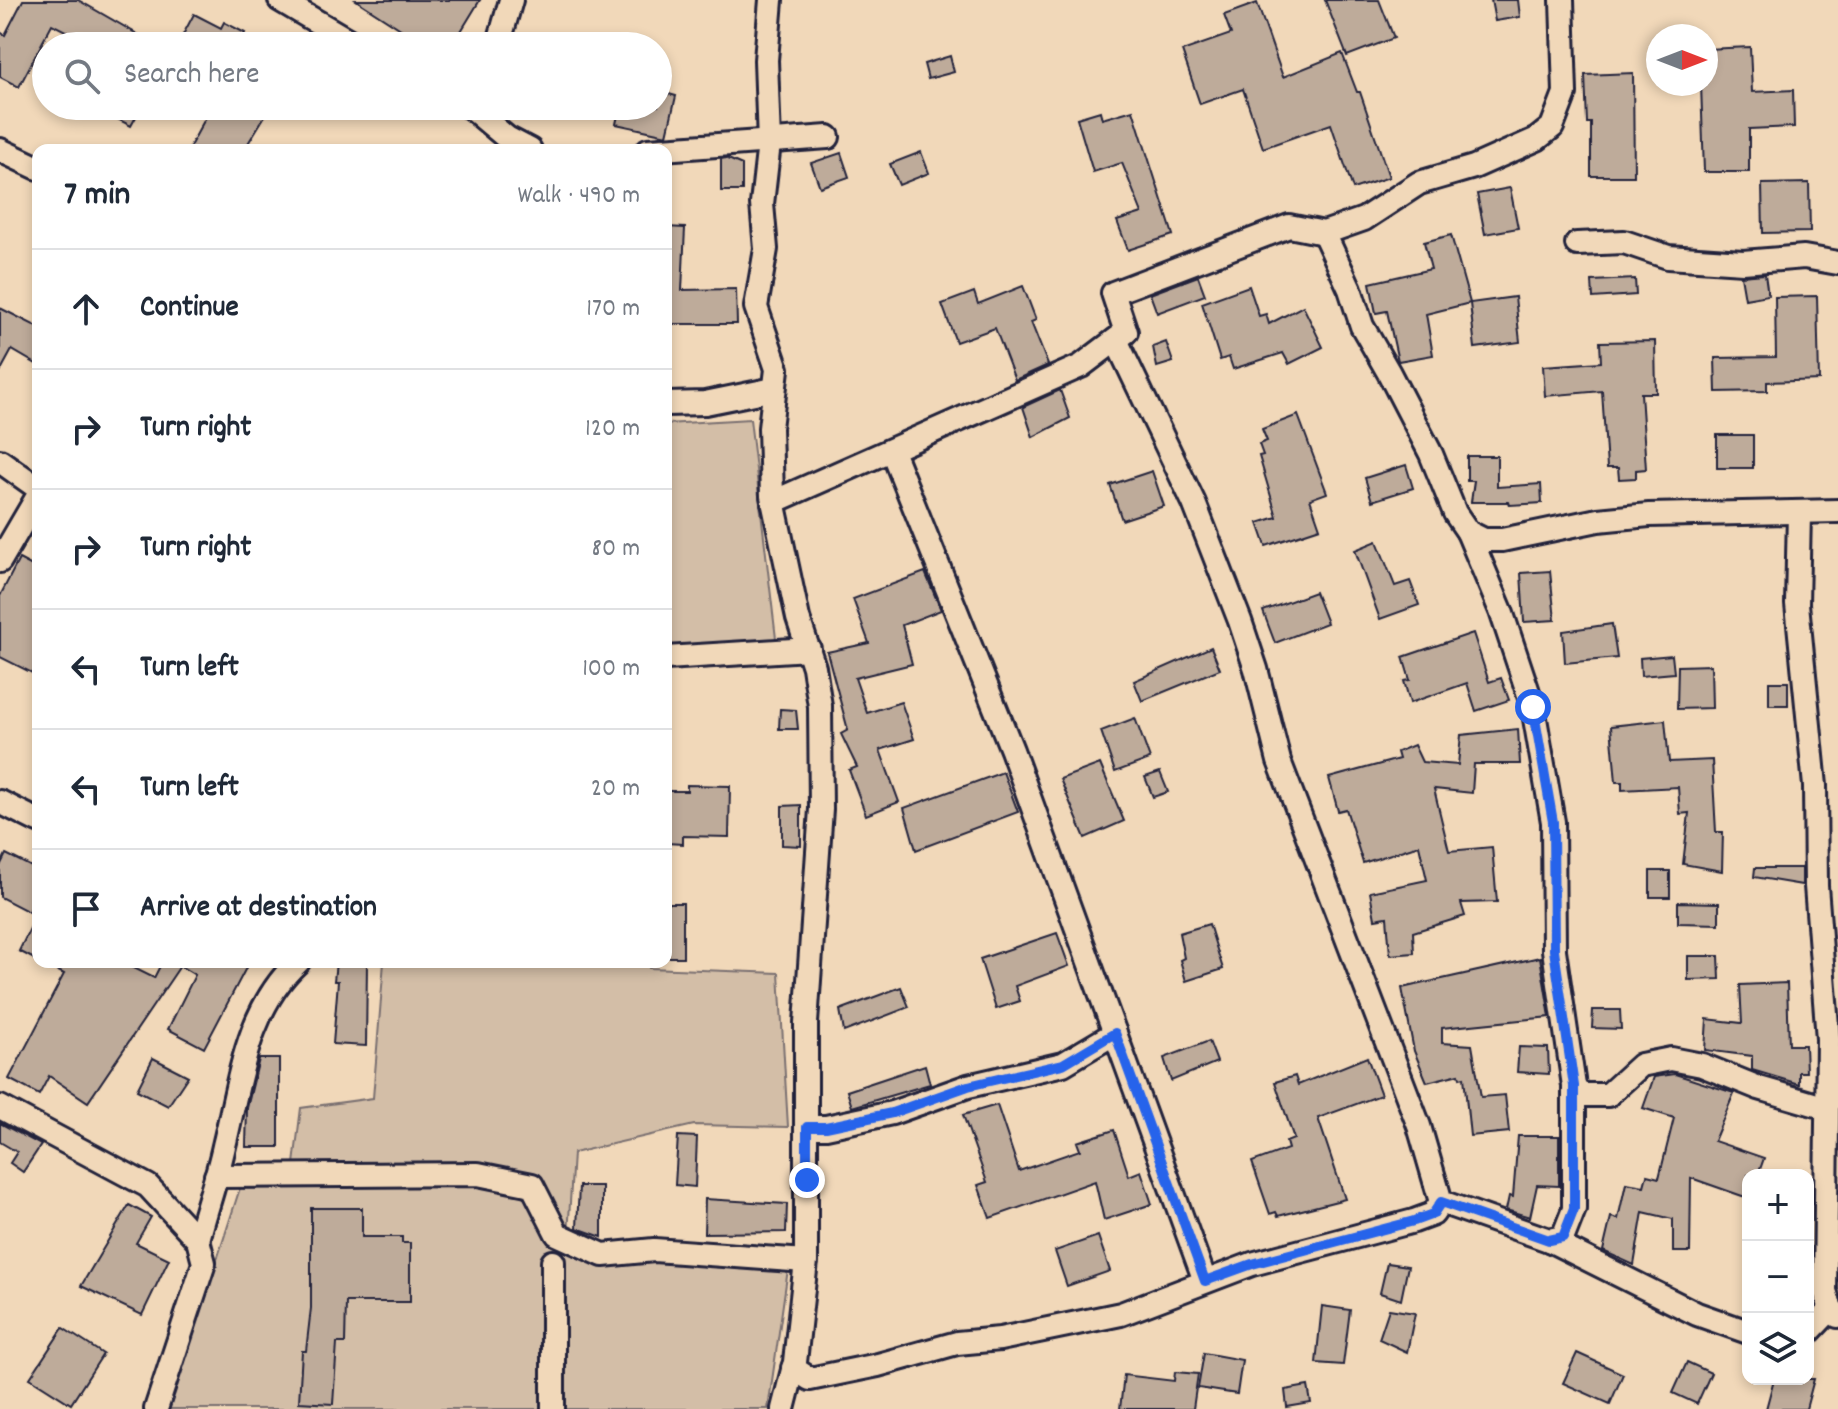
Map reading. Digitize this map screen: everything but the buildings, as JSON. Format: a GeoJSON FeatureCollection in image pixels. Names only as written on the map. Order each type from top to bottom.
{"type":"FeatureCollection","features":[{"type":"Feature","properties":{"kind":"street"},"geometry":{"type":"LineString","coordinates":[[280,0],[334,32]]}},
{"type":"Feature","properties":{"kind":"street"},"geometry":{"type":"LineString","coordinates":[[502,32],[511,0]]}},
{"type":"Feature","properties":{"kind":"street"},"geometry":{"type":"LineString","coordinates":[[771,0],[766,60],[769,143],[762,204],[766,249],[756,307],[777,369],[770,428],[773,502],[820,706],[821,809],[806,1023],[806,1261],[793,1368],[783,1409]]}},
{"type":"Feature","properties":{"kind":"street"},"geometry":{"type":"LineString","coordinates":[[773,502],[1081,366],[1126,332],[1113,293],[1289,226],[1324,233],[1364,219],[1419,183],[1474,167],[1525,145],[1552,127],[1565,93],[1563,1]]}},
{"type":"Feature","properties":{"kind":"street"},"geometry":{"type":"LineString","coordinates":[[488,120],[507,138],[518,144]]}},
{"type":"Feature","properties":{"kind":"street"},"geometry":{"type":"LineString","coordinates":[[672,149],[828,137]]}},
{"type":"Feature","properties":{"kind":"street"},"geometry":{"type":"LineString","coordinates":[[0,150],[32,165]]}},
{"type":"Feature","properties":{"kind":"street"},"geometry":{"type":"LineString","coordinates":[[1324,233],[1350,289],[1362,326],[1410,413],[1455,513],[1468,532],[1501,611],[1533,707],[1553,822],[1554,950],[1574,1086],[1574,1209],[1563,1237],[1549,1240]]}},
{"type":"Feature","properties":{"kind":"street"},"geometry":{"type":"LineString","coordinates":[[1577,244],[1624,242],[1679,258],[1743,262],[1804,257],[1838,263]]}},
{"type":"Feature","properties":{"kind":"street"},"geometry":{"type":"LineString","coordinates":[[793,1368],[810,1379],[835,1376],[957,1343],[1000,1339],[1121,1314],[1252,1264],[1414,1221],[1433,1214],[1441,1202],[1419,1126],[1279,761],[1256,669],[1240,621],[1194,503],[1116,340]]}},
{"type":"Feature","properties":{"kind":"street"},"geometry":{"type":"LineString","coordinates":[[672,404],[705,403],[774,389]]}},
{"type":"Feature","properties":{"kind":"street"},"geometry":{"type":"LineString","coordinates":[[892,451],[1012,750],[1205,1281]]}},
{"type":"Feature","properties":{"kind":"street"},"geometry":{"type":"LineString","coordinates":[[0,461],[32,484]]}},
{"type":"Feature","properties":{"kind":"street"},"geometry":{"type":"LineString","coordinates":[[0,561],[32,506]]}},
{"type":"Feature","properties":{"kind":"street"},"geometry":{"type":"LineString","coordinates":[[1468,532],[1484,540],[1502,540],[1598,520],[1649,515],[1838,511]]}},
{"type":"Feature","properties":{"kind":"street"},"geometry":{"type":"LineString","coordinates":[[1799,513],[1797,604],[1815,786],[1816,886],[1828,1039],[1825,1291],[1834,1313],[1814,1328]]}},
{"type":"Feature","properties":{"kind":"street"},"geometry":{"type":"LineString","coordinates":[[672,658],[809,649]]}},
{"type":"Feature","properties":{"kind":"street"},"geometry":{"type":"LineString","coordinates":[[0,802],[32,818]]}},
{"type":"Feature","properties":{"kind":"street"},"geometry":{"type":"LineString","coordinates":[[200,1246],[246,1044],[289,968]]}},
{"type":"Feature","properties":{"kind":"street"},"geometry":{"type":"LineString","coordinates":[[807,1127],[826,1127],[892,1113],[968,1086],[1063,1064],[1115,1033]]}},
{"type":"Feature","properties":{"kind":"street"},"geometry":{"type":"LineString","coordinates":[[1574,1086],[1580,1095],[1608,1095],[1641,1065],[1671,1059],[1702,1065],[1827,1108]]}},
{"type":"Feature","properties":{"kind":"street"},"geometry":{"type":"LineString","coordinates":[[0,1107],[148,1186],[218,1265],[199,1278],[156,1409]]}},
{"type":"Feature","properties":{"kind":"street"},"geometry":{"type":"LineString","coordinates":[[216,1176],[478,1174],[532,1185],[557,1234],[603,1255],[654,1250],[806,1261]]}},
{"type":"Feature","properties":{"kind":"street"},"geometry":{"type":"LineString","coordinates":[[1441,1202],[1549,1240],[1697,1314],[1742,1330]]}},
{"type":"Feature","properties":{"kind":"street"},"geometry":{"type":"LineString","coordinates":[[553,1262],[553,1409]]}},
{"type":"Feature","properties":{"kind":"shaded area"},"geometry":{"type":"Polygon","coordinates":[[[750,419],[777,647],[672,650],[672,424],[750,419]]]}},
{"type":"Feature","properties":{"kind":"shaded area"},"geometry":{"type":"Polygon","coordinates":[[[384,968],[649,968],[779,973],[788,1127],[694,1125],[573,1153],[567,1252],[788,1269],[768,1409],[169,1409],[240,1188],[291,1188],[301,1108],[373,1098],[384,968]]]}},
{"type":"Feature","properties":{"kind":"route"},"geometry":{"type":"LineString","coordinates":[[807,1180],[807,1127],[826,1127],[892,1113],[968,1086],[1063,1064],[1115,1033],[1205,1281],[1252,1264],[1414,1221],[1433,1214],[1441,1202],[1549,1240],[1563,1237],[1574,1209],[1574,1086],[1554,950],[1553,822],[1533,707]]}}]}
